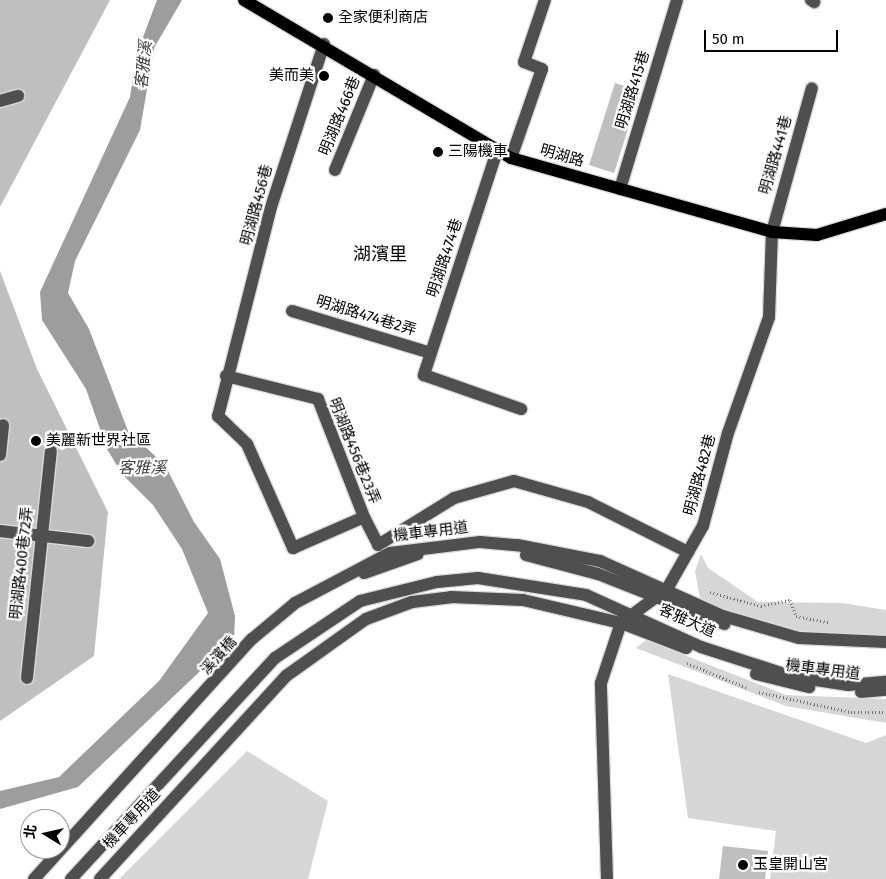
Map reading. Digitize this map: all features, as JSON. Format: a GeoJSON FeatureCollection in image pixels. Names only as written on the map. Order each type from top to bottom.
{"type":"FeatureCollection","features":[{"type":"Feature","properties":{"kind":"main road","name":"明湖路"},"geometry":{"type":"LineString","coordinates":[[244,0],[324,44],[511,158],[772,232],[817,235],[886,214]]}},
{"type":"Feature","properties":{"kind":"street"},"geometry":{"type":"LineString","coordinates":[[511,158],[542,69],[524,62],[546,0]]}},
{"type":"Feature","properties":{"kind":"street","name":"明湖路415巷"},"geometry":{"type":"LineString","coordinates":[[620,190],[677,0]]}},
{"type":"Feature","properties":{"kind":"street","name":"明湖路456巷"},"geometry":{"type":"LineString","coordinates":[[324,44],[271,207],[252,292],[226,376],[218,416],[247,444],[293,548],[364,517]]}},
{"type":"Feature","properties":{"kind":"street","name":"明湖路466巷"},"geometry":{"type":"LineString","coordinates":[[335,170],[374,75]]}},
{"type":"Feature","properties":{"kind":"street","name":"明湖路441巷"},"geometry":{"type":"LineString","coordinates":[[772,232],[812,88]]}},
{"type":"Feature","properties":{"kind":"street"},"geometry":{"type":"LineString","coordinates":[[0,101],[18,96]]}},
{"type":"Feature","properties":{"kind":"street","name":"明湖路474巷"},"geometry":{"type":"LineString","coordinates":[[497,151],[424,375],[521,410]]}},
{"type":"Feature","properties":{"kind":"street","name":"明湖路482巷"},"geometry":{"type":"LineString","coordinates":[[621,623],[656,600],[667,589],[703,526],[728,433],[769,317],[772,232]]}},
{"type":"Feature","properties":{"kind":"street","name":"明湖路474巷2弄"},"geometry":{"type":"LineString","coordinates":[[292,311],[431,352]]}},
{"type":"Feature","properties":{"kind":"street","name":"明湖路456巷23弄"},"geometry":{"type":"LineString","coordinates":[[226,376],[318,399],[364,517]]}},
{"type":"Feature","properties":{"kind":"street"},"geometry":{"type":"LineString","coordinates":[[0,455],[3,424]]}},
{"type":"Feature","properties":{"kind":"street","name":"明湖路400巷72弄"},"geometry":{"type":"LineString","coordinates":[[27,678],[50,451]]}},
{"type":"Feature","properties":{"kind":"street"},"geometry":{"type":"LineString","coordinates":[[364,517],[378,545],[454,498],[514,481],[588,502],[688,552]]}},
{"type":"Feature","properties":{"kind":"street"},"geometry":{"type":"LineString","coordinates":[[0,531],[88,541]]}},
{"type":"Feature","properties":{"kind":"street","name":"機車專用道"},"geometry":{"type":"LineString","coordinates":[[34,879],[252,639],[295,603],[390,553],[480,544],[600,561],[667,589],[723,616],[799,638],[886,642]]}},
{"type":"Feature","properties":{"kind":"street","name":"客雅大道"},"geometry":{"type":"LineString","coordinates":[[480,544],[598,574],[656,600],[798,644],[886,651]]}},
{"type":"Feature","properties":{"kind":"street","name":"溪濱橋"},"geometry":{"type":"LineString","coordinates":[[40,879],[258,636],[345,580],[431,550],[480,544]]}},
{"type":"Feature","properties":{"kind":"street","name":"客雅大道"},"geometry":{"type":"LineString","coordinates":[[71,879],[275,658],[360,601],[437,582],[478,578],[586,595],[634,615],[701,647],[790,676],[848,685],[886,682]]}},
{"type":"Feature","properties":{"kind":"street","name":"機車專用道"},"geometry":{"type":"LineString","coordinates":[[100,879],[286,676],[326,644],[366,620],[412,602],[486,597],[522,600],[621,623],[786,684],[851,693],[886,690]]}},
{"type":"Feature","properties":{"kind":"street"},"geometry":{"type":"LineString","coordinates":[[607,879],[601,683],[621,623]]}},
{"type":"Feature","properties":{"kind":"path"},"geometry":{"type":"LineString","coordinates":[[706,591],[760,606],[790,600],[796,616],[832,623]]}},
{"type":"Feature","properties":{"kind":"shaded area"},"geometry":{"type":"Polygon","coordinates":[[[701,554],[708,568],[758,602],[842,603],[886,610],[886,636],[833,641],[756,623],[700,599],[695,571],[701,554]]]}},
{"type":"Feature","properties":{"kind":"shaded area"},"geometry":{"type":"Polygon","coordinates":[[[646,640],[786,695],[886,699],[886,723],[786,706],[636,648],[646,640]]]}},
{"type":"Feature","properties":{"kind":"shaded area"},"geometry":{"type":"Polygon","coordinates":[[[668,674],[866,743],[886,735],[886,879],[770,879],[776,831],[688,818],[668,674]]]}},
{"type":"Feature","properties":{"kind":"shaded area"},"geometry":{"type":"Polygon","coordinates":[[[247,751],[328,801],[308,879],[119,879],[247,751]]]}},
{"type":"Feature","properties":{"kind":"water","name":"客雅溪"},"geometry":{"type":"Polygon","coordinates":[[[157,0],[182,0],[154,48],[140,130],[75,261],[68,293],[89,329],[128,431],[165,465],[194,522],[220,559],[235,616],[234,639],[78,787],[0,809],[0,791],[59,777],[159,681],[208,613],[182,549],[153,505],[122,474],[107,449],[86,389],[42,320],[40,292],[130,97],[137,53],[157,0]]]}},
{"type":"Feature","properties":{"kind":"building"},"geometry":{"type":"Polygon","coordinates":[[[0,0],[110,0],[0,207],[0,0]]]}},
{"type":"Feature","properties":{"kind":"building"},"geometry":{"type":"Polygon","coordinates":[[[615,83],[640,91],[614,173],[589,165],[615,83]]]}},
{"type":"Feature","properties":{"kind":"building","name":"美麗新世界社區"},"geometry":{"type":"Polygon","coordinates":[[[0,271],[37,369],[108,512],[94,656],[0,721],[0,271]]]}},
{"type":"Feature","properties":{"kind":"building","name":"玉皇開山宮"},"geometry":{"type":"Polygon","coordinates":[[[723,846],[768,851],[765,879],[719,879],[723,846]]]}},
{"type":"Feature","properties":{"kind":"place","name":"全家便利商店"},"geometry":{"type":"Point","coordinates":[328,18]}},
{"type":"Feature","properties":{"kind":"place","name":"美而美"},"geometry":{"type":"Point","coordinates":[324,76]}},
{"type":"Feature","properties":{"kind":"place","name":"三陽機車"},"geometry":{"type":"Point","coordinates":[438,152]}},
{"type":"Feature","properties":{"kind":"place","name":"美麗新世界社區"},"geometry":{"type":"Point","coordinates":[36,441]}},
{"type":"Feature","properties":{"kind":"place","name":"玉皇開山宮"},"geometry":{"type":"Point","coordinates":[743,865]}},
{"type":"Feature","properties":{"kind":"district","name":"湖濱里"},"geometry":{"type":"Point","coordinates":[380,254]}}]}
